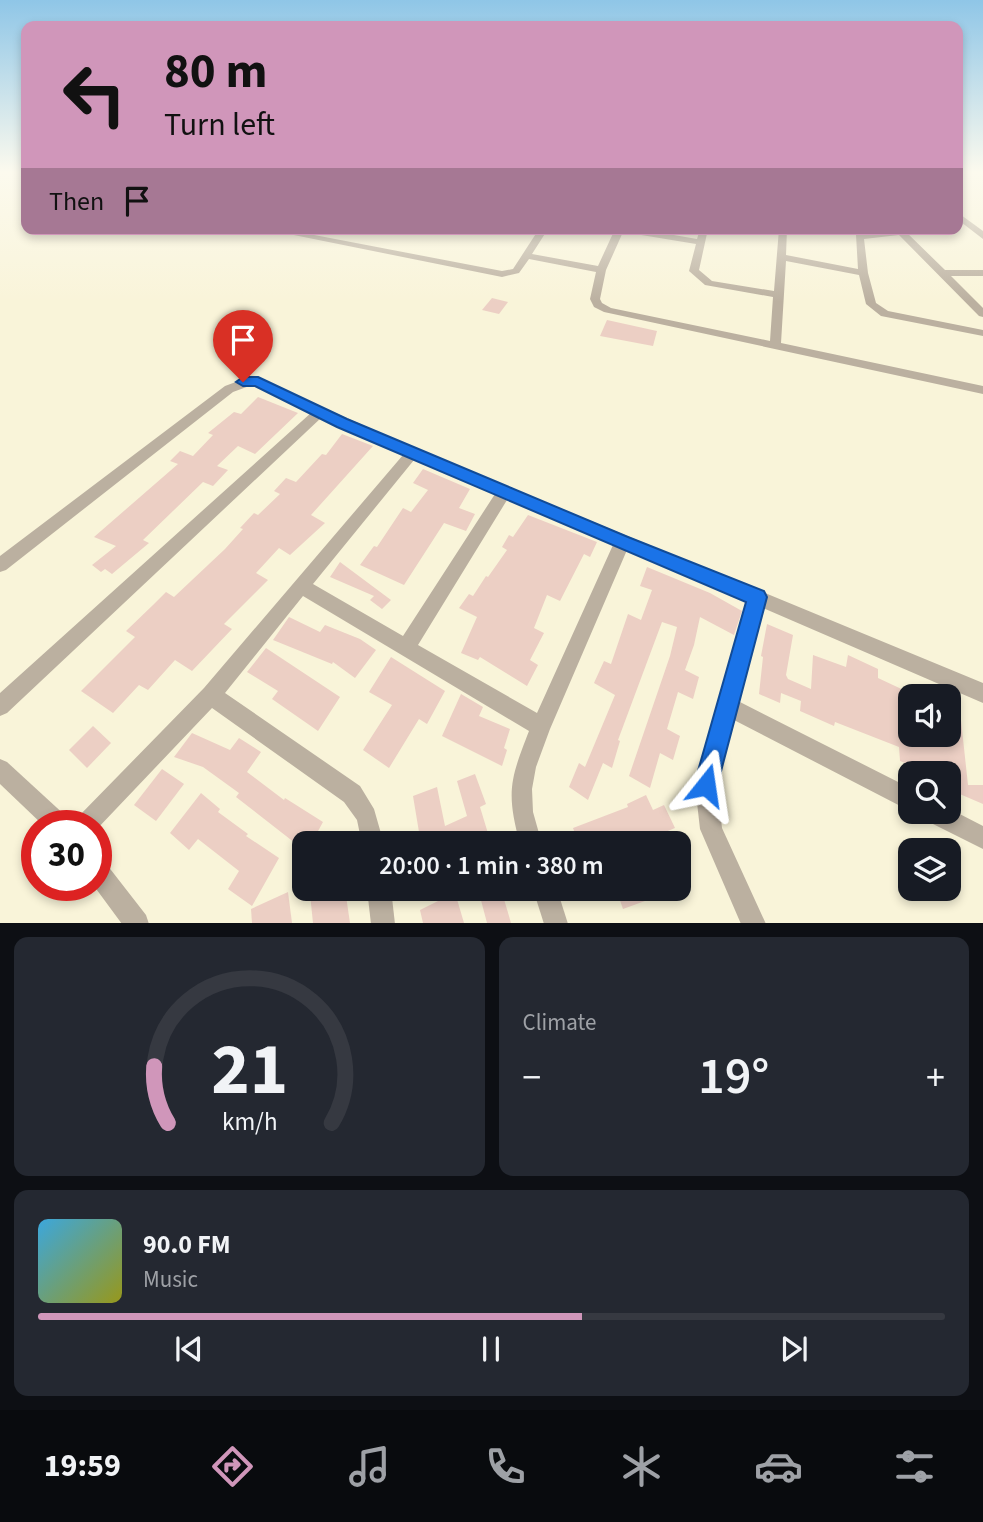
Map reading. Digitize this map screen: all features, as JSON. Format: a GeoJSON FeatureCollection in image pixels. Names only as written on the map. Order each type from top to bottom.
{"type":"FeatureCollection","features":[{"type":"Feature","properties":{"kind":"street"},"geometry":{"type":"LineString","coordinates":[[963,219],[983,236]]}},
{"type":"Feature","properties":{"kind":"street"},"geometry":{"type":"LineString","coordinates":[[299,235],[502,274],[516,271],[540,235]]}},
{"type":"Feature","properties":{"kind":"street"},"geometry":{"type":"LineString","coordinates":[[617,235],[601,270],[595,299],[598,305],[608,310],[983,390]]}},
{"type":"Feature","properties":{"kind":"street"},"geometry":{"type":"LineString","coordinates":[[657,235],[701,242]]}},
{"type":"Feature","properties":{"kind":"street"},"geometry":{"type":"LineString","coordinates":[[703,235],[694,271],[700,278],[709,283],[779,295]]}},
{"type":"Feature","properties":{"kind":"street"},"geometry":{"type":"LineString","coordinates":[[775,345],[783,235]]}},
{"type":"Feature","properties":{"kind":"street"},"geometry":{"type":"LineString","coordinates":[[870,235],[859,237],[863,273],[871,304],[877,310],[983,333]]}},
{"type":"Feature","properties":{"kind":"street"},"geometry":{"type":"LineString","coordinates":[[904,235],[983,314]]}},
{"type":"Feature","properties":{"kind":"street"},"geometry":{"type":"LineString","coordinates":[[527,256],[601,270]]}},
{"type":"Feature","properties":{"kind":"street"},"geometry":{"type":"LineString","coordinates":[[781,257],[863,273]]}},
{"type":"Feature","properties":{"kind":"street"},"geometry":{"type":"LineString","coordinates":[[942,273],[983,273]]}},
{"type":"Feature","properties":{"kind":"street"},"geometry":{"type":"LineString","coordinates":[[0,565],[236,385],[252,380],[319,413],[622,543],[983,693]]}},
{"type":"Feature","properties":{"kind":"street"},"geometry":{"type":"LineString","coordinates":[[0,706],[319,413]]}},
{"type":"Feature","properties":{"kind":"street"},"geometry":{"type":"LineString","coordinates":[[100,810],[211,695],[412,453]]}},
{"type":"Feature","properties":{"kind":"street"},"geometry":{"type":"LineString","coordinates":[[406,647],[505,491]]}},
{"type":"Feature","properties":{"kind":"street"},"geometry":{"type":"LineString","coordinates":[[527,831],[522,812],[521,789],[541,727],[622,543]]}},
{"type":"Feature","properties":{"kind":"street"},"geometry":{"type":"LineString","coordinates":[[301,586],[541,727]]}},
{"type":"Feature","properties":{"kind":"street"},"geometry":{"type":"LineString","coordinates":[[754,923],[711,829],[706,785],[757,597]]}},
{"type":"Feature","properties":{"kind":"street"},"geometry":{"type":"LineString","coordinates":[[211,695],[352,794],[363,807],[372,831]]}},
{"type":"Feature","properties":{"kind":"street"},"geometry":{"type":"LineString","coordinates":[[727,706],[898,794]]}},
{"type":"Feature","properties":{"kind":"street"},"geometry":{"type":"LineString","coordinates":[[0,769],[43,810]]}},
{"type":"Feature","properties":{"kind":"street"},"geometry":{"type":"LineString","coordinates":[[956,824],[983,838]]}},
{"type":"Feature","properties":{"kind":"street"},"geometry":{"type":"LineString","coordinates":[[112,890],[137,923]]}},
{"type":"Feature","properties":{"kind":"street"},"geometry":{"type":"LineString","coordinates":[[380,901],[383,923]]}},
{"type":"Feature","properties":{"kind":"street"},"geometry":{"type":"LineString","coordinates":[[549,901],[556,923]]}},
{"type":"Feature","properties":{"kind":"building"},"geometry":{"type":"Polygon","coordinates":[[[492,298],[508,302],[499,314],[482,310],[492,298]]]}},
{"type":"Feature","properties":{"kind":"building"},"geometry":{"type":"Polygon","coordinates":[[[607,320],[657,331],[653,346],[600,336],[607,320]]]}},
{"type":"Feature","properties":{"kind":"building"},"geometry":{"type":"Polygon","coordinates":[[[258,397],[298,413],[255,454],[238,446],[217,466],[228,470],[213,486],[203,482],[143,540],[149,543],[112,574],[105,569],[101,572],[92,565],[116,546],[94,537],[178,464],[170,461],[180,451],[193,456],[213,435],[208,433],[234,412],[241,414],[258,397]]]}},
{"type":"Feature","properties":{"kind":"building"},"geometry":{"type":"Polygon","coordinates":[[[342,434],[373,446],[311,515],[325,523],[290,555],[279,548],[256,573],[268,580],[224,624],[232,629],[192,671],[175,660],[148,690],[139,685],[113,713],[81,691],[135,637],[126,631],[166,592],[174,597],[225,549],[254,513],[258,515],[280,494],[274,491],[286,478],[296,482],[322,454],[326,455],[342,434]]]}},
{"type":"Feature","properties":{"kind":"building"},"geometry":{"type":"Polygon","coordinates":[[[423,469],[470,489],[459,508],[475,514],[466,531],[444,523],[404,585],[360,565],[374,546],[377,547],[403,508],[411,512],[428,490],[413,483],[423,469]]]}},
{"type":"Feature","properties":{"kind":"building"},"geometry":{"type":"Polygon","coordinates":[[[528,515],[597,542],[590,557],[584,554],[560,601],[547,595],[534,628],[544,633],[530,660],[538,665],[527,686],[480,657],[478,660],[461,653],[477,617],[459,608],[469,594],[473,596],[486,576],[488,577],[507,550],[502,547],[509,535],[513,537],[528,515]]]}},
{"type":"Feature","properties":{"kind":"building"},"geometry":{"type":"Polygon","coordinates":[[[340,562],[391,600],[382,609],[370,600],[374,596],[330,577],[340,562]]]}},
{"type":"Feature","properties":{"kind":"building"},"geometry":{"type":"Polygon","coordinates":[[[647,567],[710,593],[742,611],[734,635],[700,617],[685,670],[699,677],[693,699],[678,692],[667,729],[680,736],[673,760],[660,753],[650,788],[629,776],[670,656],[677,627],[662,622],[618,740],[620,741],[612,768],[603,763],[588,800],[569,787],[579,763],[585,767],[615,695],[594,683],[604,661],[611,664],[628,614],[641,620],[652,590],[640,586],[647,567]]]}},
{"type":"Feature","properties":{"kind":"building"},"geometry":{"type":"Polygon","coordinates":[[[289,617],[320,632],[325,625],[360,639],[376,650],[355,678],[333,662],[332,664],[273,640],[289,617]]]}},
{"type":"Feature","properties":{"kind":"building"},"geometry":{"type":"Polygon","coordinates":[[[767,624],[793,635],[786,675],[788,679],[811,689],[813,655],[846,667],[848,655],[878,669],[878,678],[898,687],[898,747],[835,722],[834,726],[800,711],[801,701],[781,693],[780,703],[759,694],[761,656],[767,624]]]}},
{"type":"Feature","properties":{"kind":"building"},"geometry":{"type":"Polygon","coordinates":[[[266,648],[340,697],[318,731],[272,699],[278,691],[247,672],[266,648]]]}},
{"type":"Feature","properties":{"kind":"building"},"geometry":{"type":"Polygon","coordinates":[[[391,657],[445,691],[427,724],[419,719],[389,768],[363,750],[392,705],[369,692],[391,657]]]}},
{"type":"Feature","properties":{"kind":"building"},"geometry":{"type":"Polygon","coordinates":[[[461,694],[483,707],[479,716],[510,729],[502,766],[442,736],[461,694]]]}},
{"type":"Feature","properties":{"kind":"building"},"geometry":{"type":"Polygon","coordinates":[[[961,720],[968,785],[983,785],[983,804],[961,795],[961,761],[900,761],[899,747],[961,747],[961,720]]]}},
{"type":"Feature","properties":{"kind":"building"},"geometry":{"type":"Polygon","coordinates":[[[93,726],[111,743],[87,768],[69,750],[93,726]]]}},
{"type":"Feature","properties":{"kind":"building"},"geometry":{"type":"Polygon","coordinates":[[[192,733],[230,750],[239,738],[261,752],[247,772],[284,800],[285,798],[323,822],[318,831],[292,831],[292,841],[236,797],[239,793],[203,767],[174,757],[192,733]]]}},
{"type":"Feature","properties":{"kind":"building"},"geometry":{"type":"Polygon","coordinates":[[[162,769],[184,784],[156,821],[134,805],[162,769]]]}},
{"type":"Feature","properties":{"kind":"building"},"geometry":{"type":"Polygon","coordinates":[[[475,774],[486,804],[480,807],[487,831],[419,831],[413,796],[437,787],[445,826],[467,816],[457,781],[475,774]]]}},
{"type":"Feature","properties":{"kind":"building"},"geometry":{"type":"Polygon","coordinates":[[[201,793],[220,809],[218,812],[248,834],[246,836],[279,858],[252,906],[228,889],[239,871],[198,839],[189,850],[170,833],[201,793]]]}},
{"type":"Feature","properties":{"kind":"building"},"geometry":{"type":"Polygon","coordinates":[[[646,795],[653,810],[664,805],[675,828],[668,831],[574,831],[573,828],[628,807],[627,804],[646,795]]]}},
{"type":"Feature","properties":{"kind":"building"},"geometry":{"type":"Polygon","coordinates":[[[288,892],[292,923],[252,923],[251,909],[288,892]]]}},
{"type":"Feature","properties":{"kind":"building"},"geometry":{"type":"Polygon","coordinates":[[[311,901],[347,901],[350,923],[313,923],[311,901]]]}},
{"type":"Feature","properties":{"kind":"building"},"geometry":{"type":"Polygon","coordinates":[[[438,901],[458,901],[464,923],[423,923],[420,910],[438,901]]]}},
{"type":"Feature","properties":{"kind":"building"},"geometry":{"type":"Polygon","coordinates":[[[481,901],[505,901],[511,923],[487,923],[481,901]]]}},
{"type":"Feature","properties":{"kind":"building"},"geometry":{"type":"Polygon","coordinates":[[[620,901],[645,901],[623,909],[620,901]]]}},
{"type":"Feature","properties":{"kind":"route"},"geometry":{"type":"LineString","coordinates":[[243,382],[258,382],[342,423],[622,543],[757,597],[706,785]]}}]}
